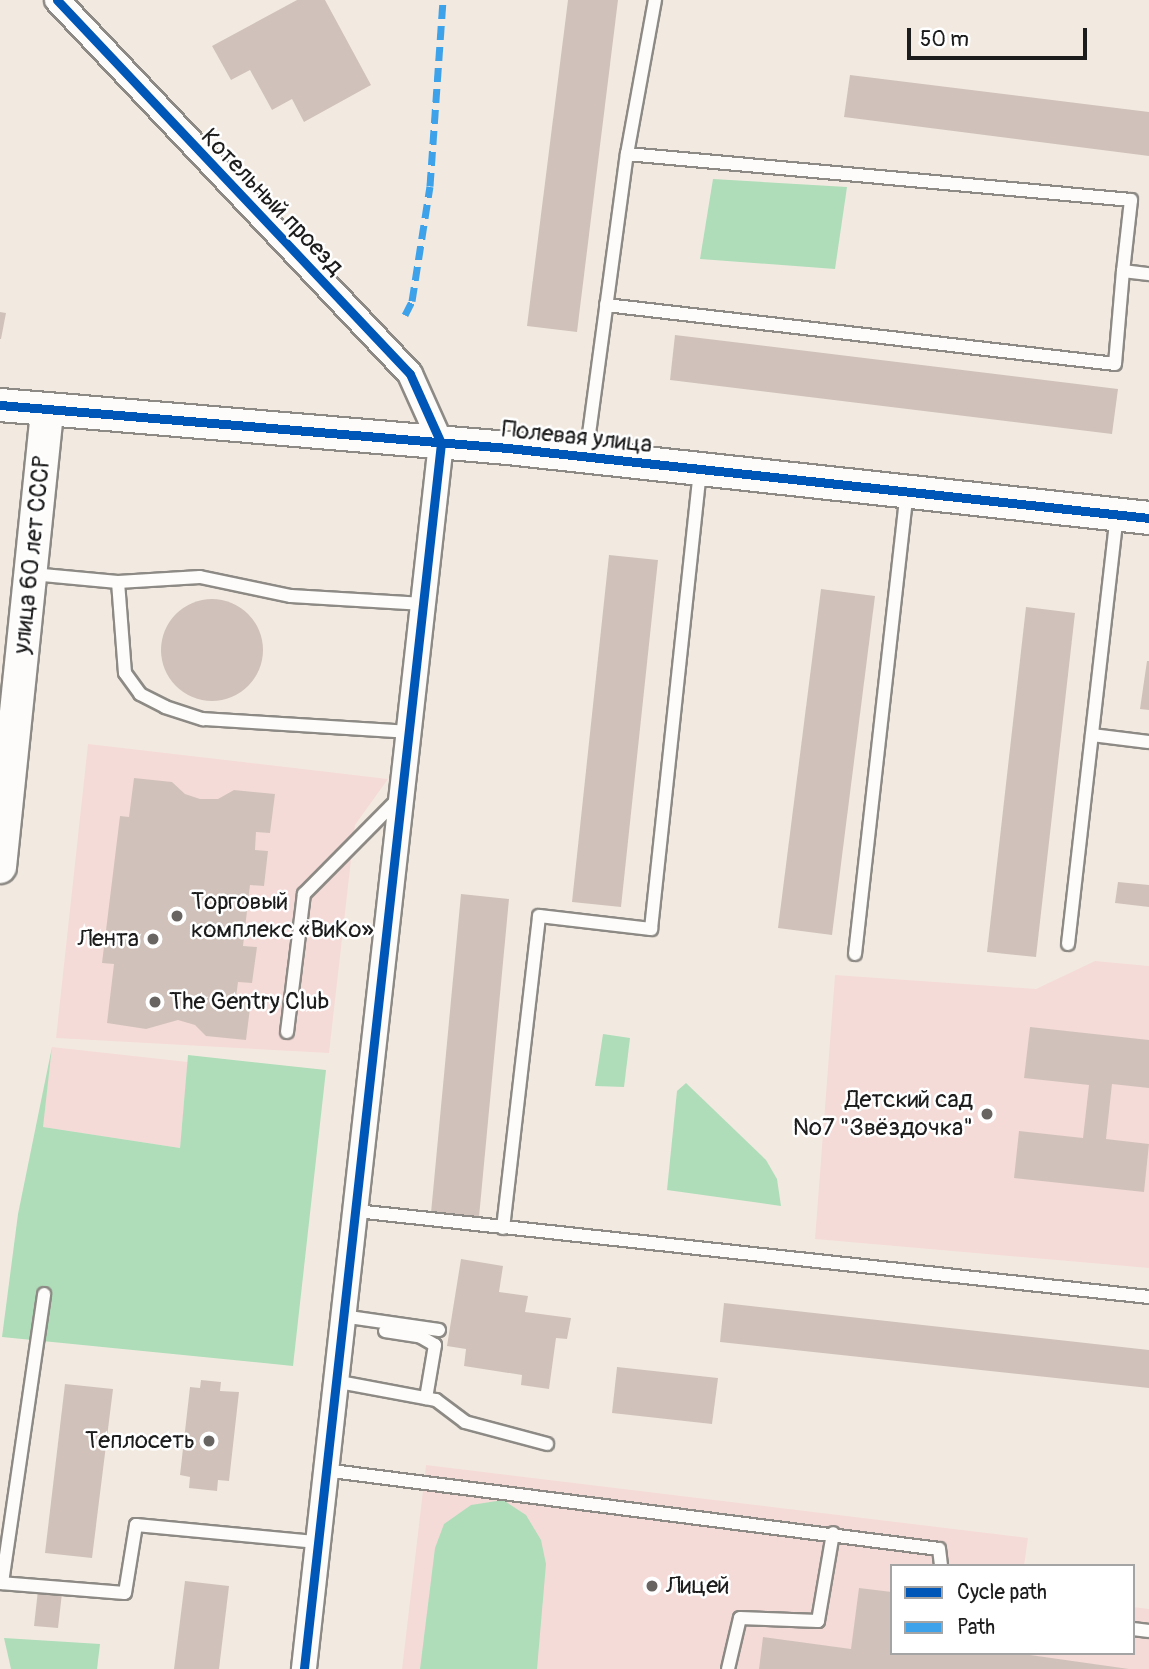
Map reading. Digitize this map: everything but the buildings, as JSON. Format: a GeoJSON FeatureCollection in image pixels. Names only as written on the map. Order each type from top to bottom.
{"type":"FeatureCollection","features":[{"type":"Feature","properties":{"kind":"street","name":"Котельный проезд"},"geometry":{"type":"LineString","coordinates":[[57,0],[410,374],[441,443]]}},
{"type":"Feature","properties":{"kind":"street","name":"Полевая улица"},"geometry":{"type":"LineString","coordinates":[[0,405],[586,456],[1149,518]]}},
{"type":"Feature","properties":{"kind":"street","name":"улица 60 лет СССР"},"geometry":{"type":"LineString","coordinates":[[0,867],[47,410]]}},
{"type":"Feature","properties":{"kind":"street"},"geometry":{"type":"LineString","coordinates":[[304,1669],[323,1470],[356,1212],[441,443]]}},
{"type":"Feature","properties":{"kind":"lane"},"geometry":{"type":"LineString","coordinates":[[586,456],[626,154],[655,0]]}},
{"type":"Feature","properties":{"kind":"lane"},"geometry":{"type":"LineString","coordinates":[[606,305],[1115,364],[1131,200],[626,154]]}},
{"type":"Feature","properties":{"kind":"lane"},"geometry":{"type":"LineString","coordinates":[[1123,271],[1149,274]]}},
{"type":"Feature","properties":{"kind":"lane"},"geometry":{"type":"LineString","coordinates":[[503,1228],[538,916],[651,929],[700,470]]}},
{"type":"Feature","properties":{"kind":"lane"},"geometry":{"type":"LineString","coordinates":[[855,954],[907,492]]}},
{"type":"Feature","properties":{"kind":"lane"},"geometry":{"type":"LineString","coordinates":[[1068,944],[1117,514]]}},
{"type":"Feature","properties":{"kind":"lane"},"geometry":{"type":"LineString","coordinates":[[30,574],[118,582],[200,577],[291,596],[424,604]]}},
{"type":"Feature","properties":{"kind":"lane"},"geometry":{"type":"LineString","coordinates":[[118,582],[125,673],[140,694],[165,707],[203,719],[409,732]]}},
{"type":"Feature","properties":{"kind":"lane"},"geometry":{"type":"LineString","coordinates":[[1092,735],[1149,742]]}},
{"type":"Feature","properties":{"kind":"lane"},"geometry":{"type":"LineString","coordinates":[[287,1032],[304,894],[401,795]]}},
{"type":"Feature","properties":{"kind":"lane"},"geometry":{"type":"LineString","coordinates":[[356,1212],[1149,1297]]}},
{"type":"Feature","properties":{"kind":"lane"},"geometry":{"type":"LineString","coordinates":[[44,1294],[1,1583],[125,1593],[136,1525],[317,1542]]}},
{"type":"Feature","properties":{"kind":"lane"},"geometry":{"type":"LineString","coordinates":[[342,1316],[439,1330]]}},
{"type":"Feature","properties":{"kind":"lane"},"geometry":{"type":"LineString","coordinates":[[385,1331],[421,1337],[435,1345],[426,1398]]}},
{"type":"Feature","properties":{"kind":"lane"},"geometry":{"type":"LineString","coordinates":[[334,1381],[436,1400],[465,1422],[547,1444]]}},
{"type":"Feature","properties":{"kind":"lane"},"geometry":{"type":"LineString","coordinates":[[323,1470],[833,1533],[939,1549],[941,1564]]}},
{"type":"Feature","properties":{"kind":"lane"},"geometry":{"type":"LineString","coordinates":[[728,1669],[740,1618],[818,1620],[833,1533]]}},
{"type":"Feature","properties":{"kind":"shaded area"},"geometry":{"type":"Polygon","coordinates":[[[88,744],[388,779],[355,825],[329,1053],[56,1038],[88,744]]]}},
{"type":"Feature","properties":{"kind":"shaded area","name":"Детский сад №7 \"Звёздочка\""},"geometry":{"type":"Polygon","coordinates":[[[1095,961],[1149,966],[1149,1268],[815,1239],[835,975],[1036,989],[1095,961]]]}},
{"type":"Feature","properties":{"kind":"shaded area"},"geometry":{"type":"Polygon","coordinates":[[[52,1047],[188,1062],[180,1148],[42,1127],[52,1047]]]}},
{"type":"Feature","properties":{"kind":"shaded area","name":"Лицей"},"geometry":{"type":"Polygon","coordinates":[[[426,1465],[1028,1538],[1024,1564],[890,1564],[890,1655],[1135,1655],[1135,1607],[1149,1609],[1149,1669],[402,1669],[426,1465]]]}},
{"type":"Feature","properties":{"kind":"green space"},"geometry":{"type":"Polygon","coordinates":[[[713,179],[847,187],[835,269],[700,259],[713,179]]]}},
{"type":"Feature","properties":{"kind":"green space"},"geometry":{"type":"Polygon","coordinates":[[[603,1034],[630,1038],[624,1087],[595,1086],[603,1034]]]}},
{"type":"Feature","properties":{"kind":"green space"},"geometry":{"type":"Polygon","coordinates":[[[52,1047],[43,1127],[180,1148],[188,1055],[326,1070],[293,1366],[2,1337],[18,1214],[52,1047]]]}},
{"type":"Feature","properties":{"kind":"green space"},"geometry":{"type":"Polygon","coordinates":[[[686,1083],[766,1160],[777,1179],[781,1206],[667,1190],[677,1091],[686,1083]]]}},
{"type":"Feature","properties":{"kind":"green space"},"geometry":{"type":"Polygon","coordinates":[[[503,1500],[526,1515],[541,1540],[546,1564],[537,1669],[420,1669],[435,1548],[444,1524],[471,1505],[503,1500]]]}},
{"type":"Feature","properties":{"kind":"green space"},"geometry":{"type":"Polygon","coordinates":[[[4,1638],[100,1644],[97,1669],[11,1669],[4,1638]]]}},
{"type":"Feature","properties":{"kind":"marked path"},"geometry":{"type":"LineString","coordinates":[[405,315],[412,301],[430,186],[443,0]]}},
{"type":"Feature","properties":{"kind":"cycle path"},"geometry":{"type":"LineString","coordinates":[[57,0],[410,374],[441,443],[304,1669]]}},
{"type":"Feature","properties":{"kind":"cycle path"},"geometry":{"type":"LineString","coordinates":[[0,405],[508,448],[1149,518]]}},
{"type":"Feature","properties":{"kind":"place","name":"Торговый комплекс «ВиКо»"},"geometry":{"type":"Point","coordinates":[177,916]}},
{"type":"Feature","properties":{"kind":"place","name":"Лента"},"geometry":{"type":"Point","coordinates":[153,939]}},
{"type":"Feature","properties":{"kind":"place","name":"The Gentry Club"},"geometry":{"type":"Point","coordinates":[155,1002]}},
{"type":"Feature","properties":{"kind":"place","name":"Детский сад №7 \"Звёздочка\""},"geometry":{"type":"Point","coordinates":[987,1114]}},
{"type":"Feature","properties":{"kind":"place","name":"Теплосеть"},"geometry":{"type":"Point","coordinates":[209,1441]}},
{"type":"Feature","properties":{"kind":"place","name":"Лицей"},"geometry":{"type":"Point","coordinates":[652,1586]}}]}
